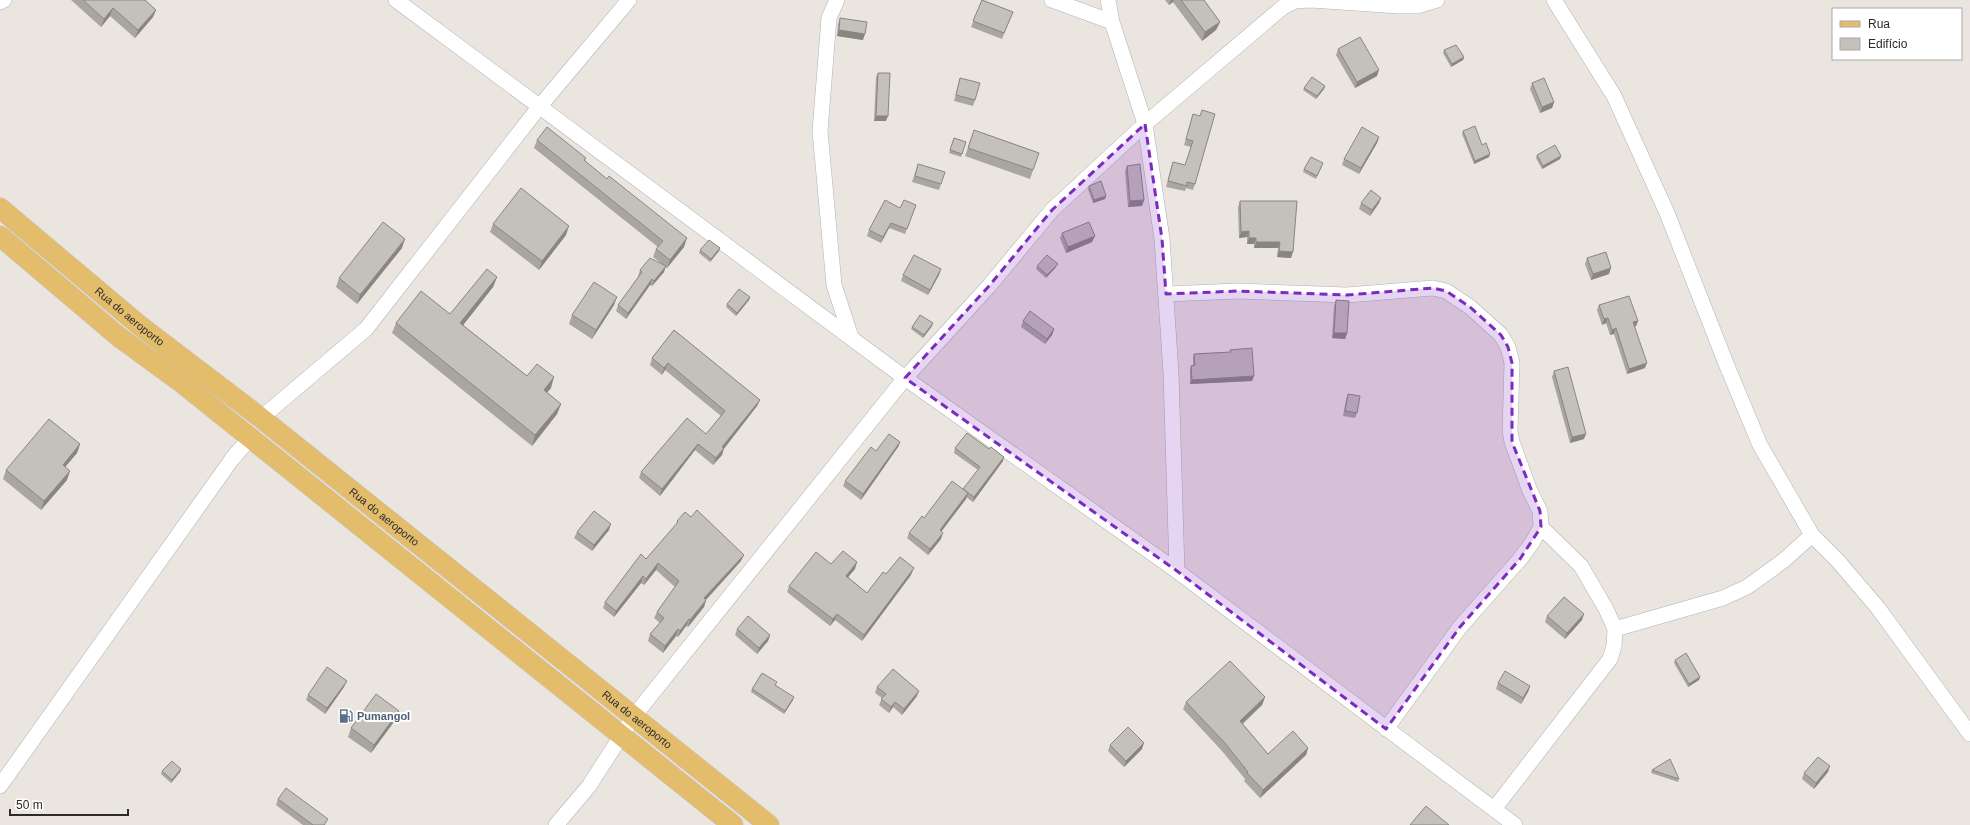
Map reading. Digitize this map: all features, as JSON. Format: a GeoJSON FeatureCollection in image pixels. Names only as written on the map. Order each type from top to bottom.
{"type":"FeatureCollection","features":[{"type":"Feature","properties":{"kind":"main road","name":"Rua do aeroporto"},"geometry":{"type":"LineString","coordinates":[[0,208],[139,325],[261,418],[769,825]]}},
{"type":"Feature","properties":{"kind":"main road","name":"Rua do aeroporto"},"geometry":{"type":"LineString","coordinates":[[0,236],[113,332],[182,383],[733,825]]}},
{"type":"Feature","properties":{"kind":"street"},"geometry":{"type":"LineString","coordinates":[[0,2],[4,0]]}},
{"type":"Feature","properties":{"kind":"street"},"geometry":{"type":"LineString","coordinates":[[396,0],[905,378],[1177,571],[1515,825]]}},
{"type":"Feature","properties":{"kind":"street"},"geometry":{"type":"LineString","coordinates":[[261,418],[366,329],[540,106],[629,0]]}},
{"type":"Feature","properties":{"kind":"street"},"geometry":{"type":"LineString","coordinates":[[826,0],[830,14],[820,131],[834,285],[851,337]]}},
{"type":"Feature","properties":{"kind":"street"},"geometry":{"type":"LineString","coordinates":[[830,14],[837,0]]}},
{"type":"Feature","properties":{"kind":"street"},"geometry":{"type":"LineString","coordinates":[[1052,0],[1112,22]]}},
{"type":"Feature","properties":{"kind":"street"},"geometry":{"type":"LineString","coordinates":[[1108,0],[1112,22],[1145,124],[1162,239],[1171,373],[1177,571]]}},
{"type":"Feature","properties":{"kind":"street"},"geometry":{"type":"LineString","coordinates":[[556,825],[589,786],[634,716],[905,378],[989,286],[1052,210],[1145,124],[1283,6],[1295,1],[1311,0],[1417,6],[1437,0]]}},
{"type":"Feature","properties":{"kind":"street"},"geometry":{"type":"LineString","coordinates":[[1554,0],[1614,96],[1667,213],[1727,366],[1760,445],[1812,535],[1838,561],[1878,608],[1970,734]]}},
{"type":"Feature","properties":{"kind":"street"},"geometry":{"type":"LineString","coordinates":[[1166,294],[1238,291],[1346,296],[1432,288],[1446,291],[1470,307],[1501,335],[1508,347],[1512,363],[1510,431],[1512,442],[1530,491],[1540,512],[1541,526],[1532,543],[1520,559],[1460,627],[1386,729]]}},
{"type":"Feature","properties":{"kind":"street"},"geometry":{"type":"LineString","coordinates":[[0,786],[232,459],[250,438]]}},
{"type":"Feature","properties":{"kind":"street"},"geometry":{"type":"LineString","coordinates":[[1494,809],[1610,659],[1614,646],[1615,629],[1606,609],[1581,566],[1541,526]]}},
{"type":"Feature","properties":{"kind":"street"},"geometry":{"type":"LineString","coordinates":[[1615,629],[1723,598],[1748,587],[1783,561],[1812,535]]}},
{"type":"Feature","properties":{"kind":"highlighted area"},"geometry":{"type":"Polygon","coordinates":[[[1145,124],[1162,239],[1166,294],[1238,291],[1347,295],[1433,288],[1446,291],[1470,307],[1501,335],[1508,347],[1512,363],[1512,442],[1540,511],[1541,527],[1520,559],[1460,627],[1386,729],[1177,571],[905,378],[989,286],[1052,210],[1145,124]]]}},
{"type":"Feature","properties":{"kind":"building"},"geometry":{"type":"Polygon","coordinates":[[[83,0],[145,0],[156,10],[138,30],[113,8],[104,19],[83,0]]]}},
{"type":"Feature","properties":{"kind":"building"},"geometry":{"type":"Polygon","coordinates":[[[982,0],[1013,12],[1004,33],[973,21],[982,0]]]}},
{"type":"Feature","properties":{"kind":"building"},"geometry":{"type":"Polygon","coordinates":[[[1181,0],[1204,0],[1220,22],[1205,32],[1181,0]]]}},
{"type":"Feature","properties":{"kind":"building"},"geometry":{"type":"Polygon","coordinates":[[[840,18],[867,22],[865,34],[839,30],[840,18]]]}},
{"type":"Feature","properties":{"kind":"building"},"geometry":{"type":"Polygon","coordinates":[[[1360,37],[1379,70],[1357,82],[1338,49],[1360,37]]]}},
{"type":"Feature","properties":{"kind":"building"},"geometry":{"type":"Polygon","coordinates":[[[1456,45],[1464,57],[1452,64],[1444,50],[1456,45]]]}},
{"type":"Feature","properties":{"kind":"building"},"geometry":{"type":"Polygon","coordinates":[[[878,73],[890,73],[888,116],[876,116],[878,73]]]}},
{"type":"Feature","properties":{"kind":"building"},"geometry":{"type":"Polygon","coordinates":[[[1312,77],[1325,86],[1317,96],[1304,88],[1312,77]]]}},
{"type":"Feature","properties":{"kind":"building"},"geometry":{"type":"Polygon","coordinates":[[[960,78],[980,83],[975,100],[956,95],[960,78]]]}},
{"type":"Feature","properties":{"kind":"building"},"geometry":{"type":"Polygon","coordinates":[[[1544,78],[1554,102],[1542,107],[1532,83],[1544,78]]]}},
{"type":"Feature","properties":{"kind":"building"},"geometry":{"type":"Polygon","coordinates":[[[1202,110],[1215,114],[1195,184],[1187,182],[1187,186],[1168,181],[1173,162],[1185,165],[1193,141],[1186,139],[1193,114],[1200,116],[1202,110]]]}},
{"type":"Feature","properties":{"kind":"building"},"geometry":{"type":"Polygon","coordinates":[[[1475,126],[1482,145],[1486,143],[1490,154],[1475,161],[1463,131],[1475,126]]]}},
{"type":"Feature","properties":{"kind":"building"},"geometry":{"type":"Polygon","coordinates":[[[547,127],[586,158],[584,160],[607,179],[609,176],[687,238],[670,260],[656,249],[663,241],[537,140],[547,127]]]}},
{"type":"Feature","properties":{"kind":"building"},"geometry":{"type":"Polygon","coordinates":[[[1362,127],[1379,137],[1361,168],[1344,159],[1362,127]]]}},
{"type":"Feature","properties":{"kind":"building"},"geometry":{"type":"Polygon","coordinates":[[[974,130],[1039,153],[1033,170],[968,148],[974,130]]]}},
{"type":"Feature","properties":{"kind":"building"},"geometry":{"type":"Polygon","coordinates":[[[954,138],[966,142],[962,154],[950,150],[954,138]]]}},
{"type":"Feature","properties":{"kind":"building"},"geometry":{"type":"Polygon","coordinates":[[[1555,145],[1561,156],[1543,166],[1537,155],[1555,145]]]}},
{"type":"Feature","properties":{"kind":"building"},"geometry":{"type":"Polygon","coordinates":[[[1311,157],[1323,163],[1317,176],[1304,169],[1311,157]]]}},
{"type":"Feature","properties":{"kind":"building"},"geometry":{"type":"Polygon","coordinates":[[[918,164],[945,172],[941,184],[915,176],[918,164]]]}},
{"type":"Feature","properties":{"kind":"building"},"geometry":{"type":"Polygon","coordinates":[[[1140,164],[1144,200],[1130,201],[1127,166],[1140,164]]]}},
{"type":"Feature","properties":{"kind":"building"},"geometry":{"type":"Polygon","coordinates":[[[1101,181],[1106,196],[1094,200],[1089,186],[1101,181]]]}},
{"type":"Feature","properties":{"kind":"building"},"geometry":{"type":"Polygon","coordinates":[[[521,188],[569,226],[542,261],[493,224],[521,188]]]}},
{"type":"Feature","properties":{"kind":"building"},"geometry":{"type":"Polygon","coordinates":[[[1371,190],[1381,198],[1372,210],[1361,203],[1371,190]]]}},
{"type":"Feature","properties":{"kind":"building"},"geometry":{"type":"Polygon","coordinates":[[[885,200],[900,208],[904,200],[916,205],[907,229],[891,223],[883,237],[869,230],[885,200]]]}},
{"type":"Feature","properties":{"kind":"building"},"geometry":{"type":"Polygon","coordinates":[[[1240,201],[1297,201],[1293,252],[1279,251],[1280,242],[1256,242],[1256,238],[1249,238],[1249,231],[1241,232],[1240,201]]]}},
{"type":"Feature","properties":{"kind":"building"},"geometry":{"type":"Polygon","coordinates":[[[383,222],[405,239],[360,295],[339,278],[383,222]]]}},
{"type":"Feature","properties":{"kind":"building"},"geometry":{"type":"Polygon","coordinates":[[[1089,222],[1095,236],[1068,247],[1062,233],[1089,222]]]}},
{"type":"Feature","properties":{"kind":"building"},"geometry":{"type":"Polygon","coordinates":[[[709,240],[720,248],[711,259],[700,250],[709,240]]]}},
{"type":"Feature","properties":{"kind":"building"},"geometry":{"type":"Polygon","coordinates":[[[1606,252],[1611,268],[1593,274],[1587,258],[1606,252]]]}},
{"type":"Feature","properties":{"kind":"building"},"geometry":{"type":"Polygon","coordinates":[[[914,255],[941,269],[930,290],[903,275],[914,255]]]}},
{"type":"Feature","properties":{"kind":"building"},"geometry":{"type":"Polygon","coordinates":[[[1047,255],[1058,264],[1047,275],[1037,266],[1047,255]]]}},
{"type":"Feature","properties":{"kind":"building"},"geometry":{"type":"Polygon","coordinates":[[[650,258],[666,266],[654,281],[652,279],[628,313],[618,305],[642,272],[640,270],[650,258]]]}},
{"type":"Feature","properties":{"kind":"building"},"geometry":{"type":"Polygon","coordinates":[[[487,269],[497,277],[460,323],[527,376],[537,364],[554,377],[544,390],[561,404],[535,435],[396,323],[421,291],[450,314],[487,269]]]}},
{"type":"Feature","properties":{"kind":"building"},"geometry":{"type":"Polygon","coordinates":[[[594,282],[617,297],[596,330],[572,315],[594,282]]]}},
{"type":"Feature","properties":{"kind":"building"},"geometry":{"type":"Polygon","coordinates":[[[739,289],[750,297],[737,313],[727,304],[739,289]]]}},
{"type":"Feature","properties":{"kind":"building"},"geometry":{"type":"Polygon","coordinates":[[[1629,296],[1638,321],[1633,322],[1647,363],[1629,369],[1616,328],[1612,330],[1608,318],[1604,319],[1599,305],[1629,296]]]}},
{"type":"Feature","properties":{"kind":"building"},"geometry":{"type":"Polygon","coordinates":[[[1336,300],[1349,301],[1347,333],[1334,333],[1336,300]]]}},
{"type":"Feature","properties":{"kind":"building"},"geometry":{"type":"Polygon","coordinates":[[[1030,311],[1054,329],[1047,339],[1023,321],[1030,311]]]}},
{"type":"Feature","properties":{"kind":"building"},"geometry":{"type":"Polygon","coordinates":[[[920,315],[933,323],[924,335],[912,327],[920,315]]]}},
{"type":"Feature","properties":{"kind":"building"},"geometry":{"type":"Polygon","coordinates":[[[674,330],[760,400],[722,447],[724,448],[716,458],[698,444],[662,489],[641,472],[687,418],[706,434],[725,411],[668,363],[664,368],[652,358],[674,330]]]}},
{"type":"Feature","properties":{"kind":"building"},"geometry":{"type":"Polygon","coordinates":[[[1252,348],[1254,376],[1192,380],[1191,366],[1195,365],[1194,354],[1231,352],[1230,350],[1252,348]]]}},
{"type":"Feature","properties":{"kind":"building"},"geometry":{"type":"Polygon","coordinates":[[[1568,367],[1586,434],[1572,437],[1554,371],[1568,367]]]}},
{"type":"Feature","properties":{"kind":"building"},"geometry":{"type":"Polygon","coordinates":[[[1348,394],[1360,396],[1357,413],[1345,411],[1348,394]]]}},
{"type":"Feature","properties":{"kind":"building"},"geometry":{"type":"Polygon","coordinates":[[[49,419],[80,444],[63,465],[70,471],[44,501],[6,470],[49,419]]]}},
{"type":"Feature","properties":{"kind":"building"},"geometry":{"type":"Polygon","coordinates":[[[967,433],[989,449],[991,447],[1004,457],[974,497],[963,489],[980,467],[955,448],[967,433]]]}},
{"type":"Feature","properties":{"kind":"building"},"geometry":{"type":"Polygon","coordinates":[[[889,434],[900,442],[863,494],[845,481],[871,447],[876,451],[889,434]]]}},
{"type":"Feature","properties":{"kind":"building"},"geometry":{"type":"Polygon","coordinates":[[[952,481],[968,493],[940,530],[943,533],[930,549],[909,533],[922,516],[924,518],[952,481]]]}},
{"type":"Feature","properties":{"kind":"building"},"geometry":{"type":"Polygon","coordinates":[[[697,510],[744,555],[704,598],[706,600],[690,620],[689,619],[680,631],[678,629],[665,646],[650,634],[664,618],[657,612],[679,581],[658,563],[646,579],[643,576],[616,611],[605,602],[641,554],[646,559],[685,512],[691,517],[697,510]]]}},
{"type":"Feature","properties":{"kind":"building"},"geometry":{"type":"Polygon","coordinates":[[[594,511],[611,524],[594,545],[577,532],[594,511]]]}},
{"type":"Feature","properties":{"kind":"building"},"geometry":{"type":"Polygon","coordinates":[[[843,551],[857,562],[846,576],[867,593],[883,572],[886,574],[900,557],[914,568],[864,635],[837,614],[833,619],[789,586],[816,552],[831,564],[843,551]]]}},
{"type":"Feature","properties":{"kind":"building"},"geometry":{"type":"Polygon","coordinates":[[[1564,597],[1584,614],[1567,633],[1547,616],[1564,597]]]}},
{"type":"Feature","properties":{"kind":"building"},"geometry":{"type":"Polygon","coordinates":[[[748,616],[770,635],[759,648],[737,629],[748,616]]]}},
{"type":"Feature","properties":{"kind":"building"},"geometry":{"type":"Polygon","coordinates":[[[1686,653],[1700,677],[1689,684],[1675,660],[1686,653]]]}},
{"type":"Feature","properties":{"kind":"building"},"geometry":{"type":"Polygon","coordinates":[[[1230,661],[1265,697],[1240,721],[1268,754],[1293,731],[1308,748],[1263,790],[1247,773],[1248,772],[1225,743],[1186,702],[1230,661]]]}},
{"type":"Feature","properties":{"kind":"building"},"geometry":{"type":"Polygon","coordinates":[[[327,667],[347,681],[327,708],[308,695],[327,667]]]}},
{"type":"Feature","properties":{"kind":"building"},"geometry":{"type":"Polygon","coordinates":[[[893,669],[919,691],[904,709],[895,702],[891,707],[881,699],[886,694],[877,687],[893,669]]]}},
{"type":"Feature","properties":{"kind":"building"},"geometry":{"type":"Polygon","coordinates":[[[1505,671],[1530,686],[1523,698],[1498,683],[1505,671]]]}},
{"type":"Feature","properties":{"kind":"building"},"geometry":{"type":"Polygon","coordinates":[[[762,673],[777,682],[775,685],[794,697],[785,711],[752,689],[762,673]]]}},
{"type":"Feature","properties":{"kind":"building"},"geometry":{"type":"Polygon","coordinates":[[[376,694],[399,711],[374,745],[351,728],[376,694]]]}},
{"type":"Feature","properties":{"kind":"building"},"geometry":{"type":"Polygon","coordinates":[[[1128,727],[1144,743],[1126,761],[1110,745],[1128,727]]]}},
{"type":"Feature","properties":{"kind":"building"},"geometry":{"type":"Polygon","coordinates":[[[1818,757],[1830,766],[1816,783],[1804,773],[1818,757]]]}},
{"type":"Feature","properties":{"kind":"building"},"geometry":{"type":"Polygon","coordinates":[[[1670,759],[1679,779],[1652,770],[1670,759]]]}},
{"type":"Feature","properties":{"kind":"building"},"geometry":{"type":"Polygon","coordinates":[[[172,761],[181,769],[172,780],[162,771],[172,761]]]}},
{"type":"Feature","properties":{"kind":"building"},"geometry":{"type":"Polygon","coordinates":[[[286,788],[328,819],[324,825],[313,825],[278,799],[286,788]]]}},
{"type":"Feature","properties":{"kind":"building"},"geometry":{"type":"Polygon","coordinates":[[[1426,806],[1449,825],[1410,825],[1426,806]]]}},
{"type":"Feature","properties":{"kind":"place","name":"Pumangol"},"geometry":{"type":"Point","coordinates":[346,716]}}]}
